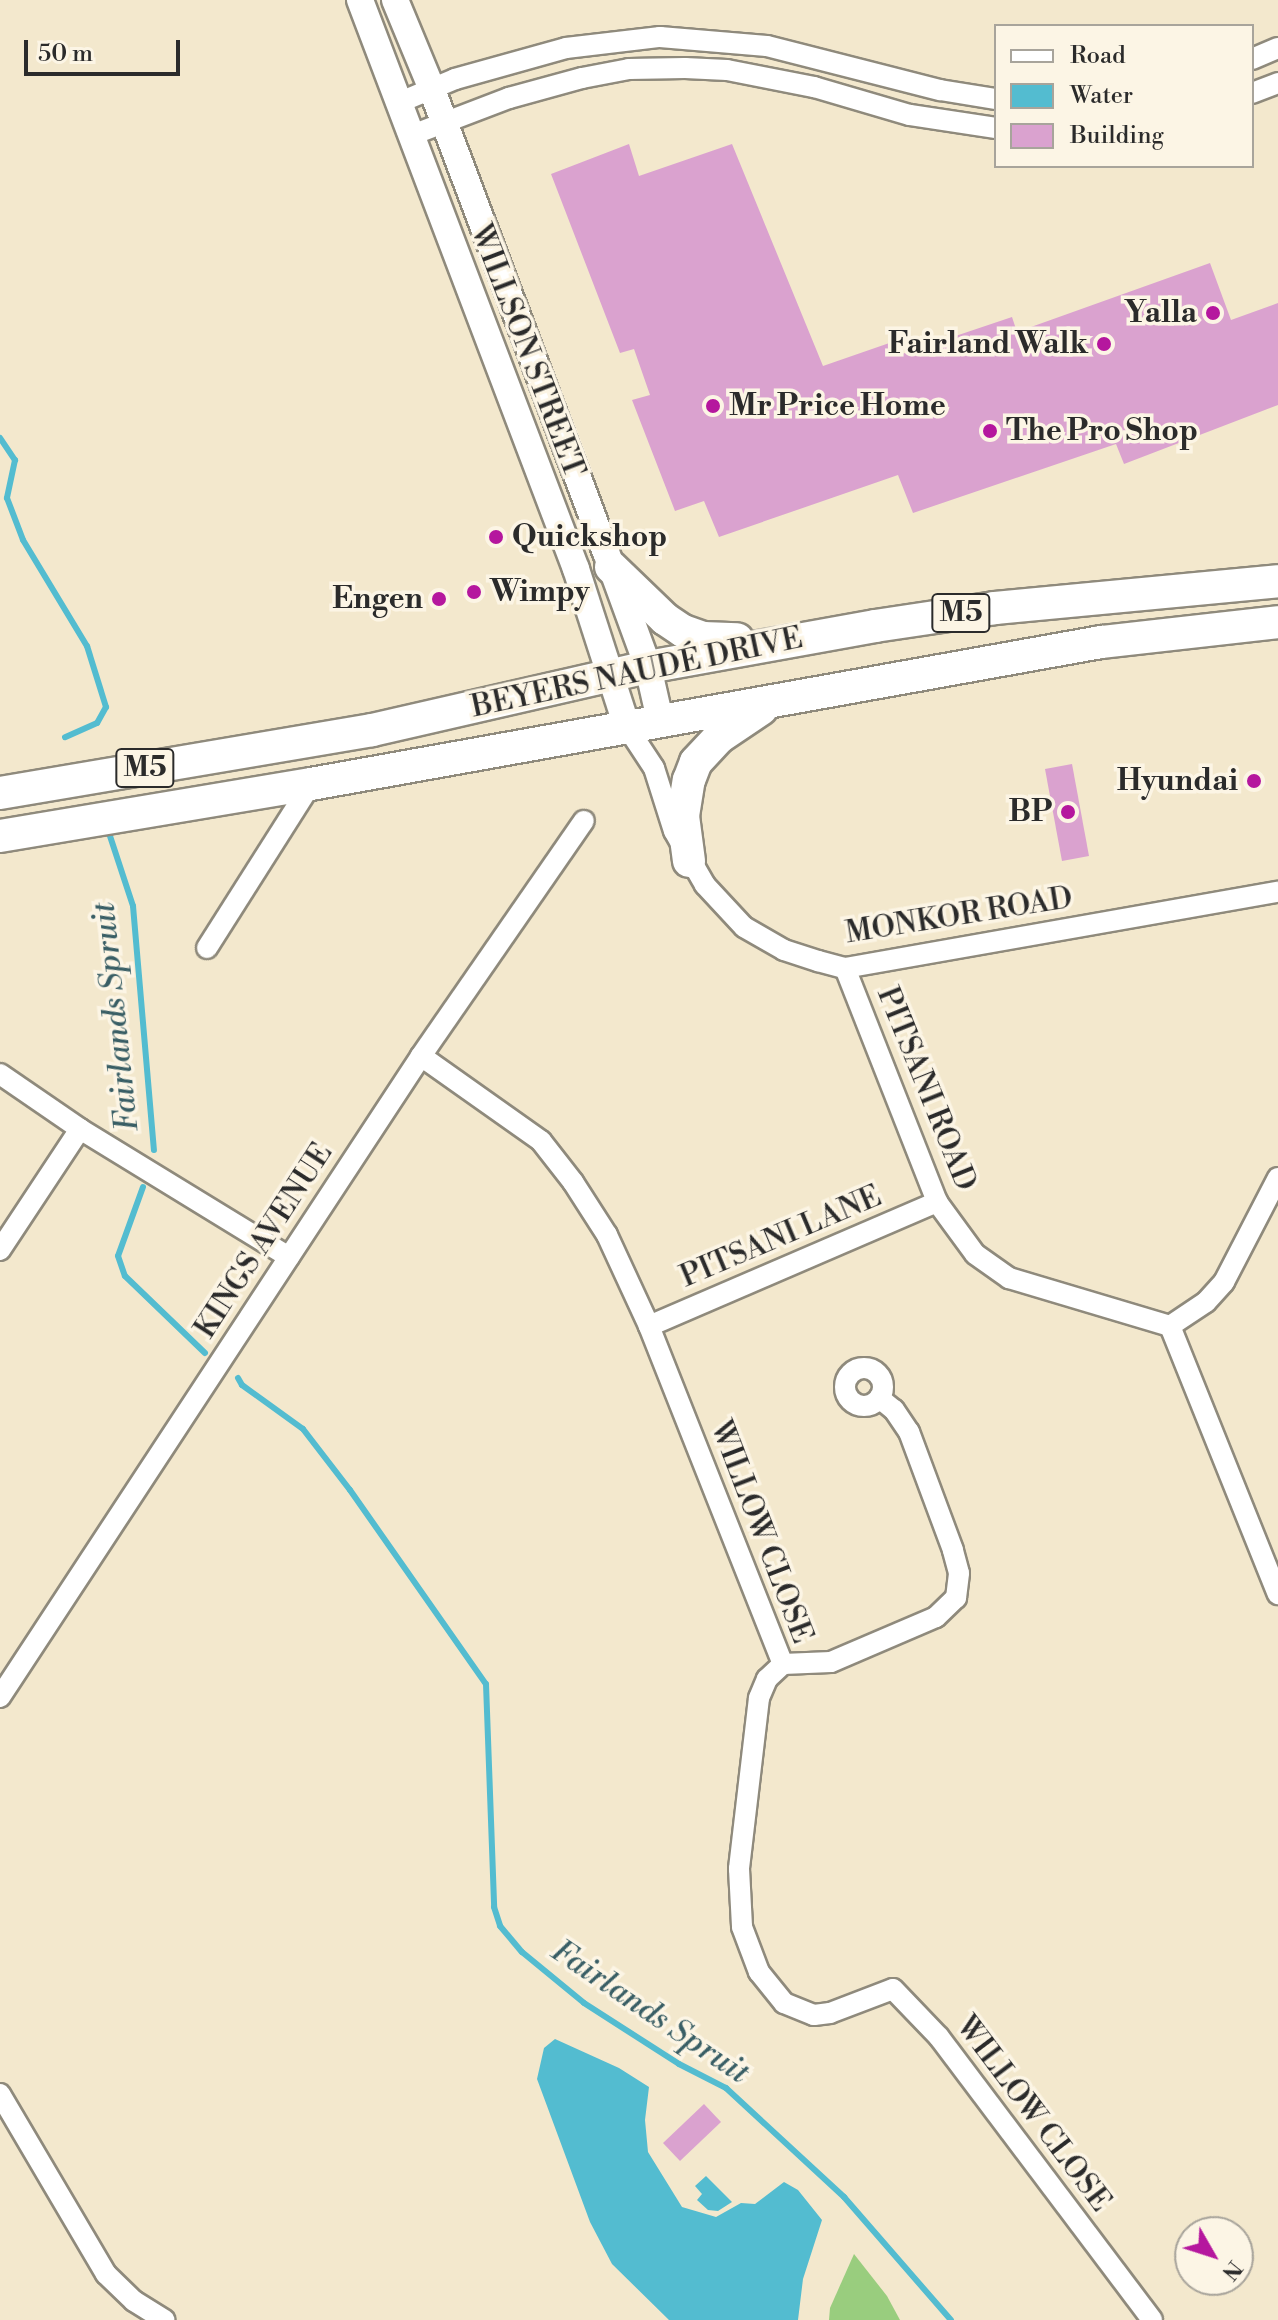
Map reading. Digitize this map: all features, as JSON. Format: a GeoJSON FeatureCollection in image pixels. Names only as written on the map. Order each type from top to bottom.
{"type":"FeatureCollection","features":[{"type":"Feature","properties":{"kind":"main road"},"geometry":{"type":"LineString","coordinates":[[611,567],[665,619],[683,631],[703,638],[741,639],[875,626]]}},
{"type":"Feature","properties":{"kind":"main road","name":"BEYERS NAUDÉ DRIVE"},"geometry":{"type":"LineString","coordinates":[[0,793],[372,730],[608,675],[875,626],[995,608],[1278,581]]}},
{"type":"Feature","properties":{"kind":"main road","name":"BEYERS NAUDÉ DRIVE"},"geometry":{"type":"LineString","coordinates":[[0,836],[311,784],[1101,642],[1278,622]]}},
{"type":"Feature","properties":{"kind":"main road"},"geometry":{"type":"LineString","coordinates":[[689,861],[683,816],[689,780],[696,762],[734,725],[786,699]]}},
{"type":"Feature","properties":{"kind":"street","name":"WILLSON STREET"},"geometry":{"type":"LineString","coordinates":[[360,0],[576,569],[627,727]]}},
{"type":"Feature","properties":{"kind":"street","name":"WILLSON STREET"},"geometry":{"type":"LineString","coordinates":[[395,0],[431,87],[648,667],[660,720]]}},
{"type":"Feature","properties":{"kind":"street"},"geometry":{"type":"LineString","coordinates":[[398,103],[431,87],[566,48],[660,37],[767,46],[940,90],[994,99]]}},
{"type":"Feature","properties":{"kind":"street"},"geometry":{"type":"LineString","coordinates":[[1254,58],[1278,48]]}},
{"type":"Feature","properties":{"kind":"street"},"geometry":{"type":"LineString","coordinates":[[412,135],[509,98],[582,78],[629,69],[685,68],[741,73],[814,87],[910,115],[994,128]]}},
{"type":"Feature","properties":{"kind":"street"},"geometry":{"type":"LineString","coordinates":[[1254,92],[1278,83]]}},
{"type":"Feature","properties":{"kind":"street","name":"MONKOR ROAD"},"geometry":{"type":"LineString","coordinates":[[654,768],[660,720]]}},
{"type":"Feature","properties":{"kind":"street","name":"MONKOR ROAD"},"geometry":{"type":"LineString","coordinates":[[627,727],[654,768],[674,831],[689,861],[744,927],[784,950],[845,968],[1278,892]]}},
{"type":"Feature","properties":{"kind":"street"},"geometry":{"type":"LineString","coordinates":[[207,948],[311,784]]}},
{"type":"Feature","properties":{"kind":"street","name":"KINGS AVENUE"},"geometry":{"type":"LineString","coordinates":[[0,1697],[421,1056],[584,821]]}},
{"type":"Feature","properties":{"kind":"street","name":"PITSANI ROAD"},"geometry":{"type":"LineString","coordinates":[[845,968],[937,1202],[975,1254],[1009,1278],[1170,1326]]}},
{"type":"Feature","properties":{"kind":"street","name":"WILLOW CLOSE"},"geometry":{"type":"LineString","coordinates":[[421,1056],[525,1127],[555,1158],[607,1235],[649,1326],[783,1664],[767,1679],[759,1698],[739,1869],[742,1927],[759,1972],[784,2003],[814,2015],[830,2013],[893,1989],[939,2037],[1152,2320]]}},
{"type":"Feature","properties":{"kind":"street"},"geometry":{"type":"LineString","coordinates":[[0,1074],[80,1129],[289,1257]]}},
{"type":"Feature","properties":{"kind":"street"},"geometry":{"type":"LineString","coordinates":[[0,1250],[80,1129]]}},
{"type":"Feature","properties":{"kind":"street"},"geometry":{"type":"LineString","coordinates":[[1278,1178],[1224,1282],[1206,1302],[1170,1326],[1278,1594]]}},
{"type":"Feature","properties":{"kind":"street","name":"PITSANI LANE"},"geometry":{"type":"LineString","coordinates":[[649,1326],[937,1202]]}},
{"type":"Feature","properties":{"kind":"street"},"geometry":{"type":"LineString","coordinates":[[783,1664],[831,1662],[936,1617],[956,1598],[959,1573],[953,1550],[909,1432],[894,1410],[879,1398]]}},
{"type":"Feature","properties":{"kind":"street"},"geometry":{"type":"LineString","coordinates":[[0,2094],[106,2274],[134,2301],[165,2320]]}},
{"type":"Feature","properties":{"kind":"green space"},"geometry":{"type":"Polygon","coordinates":[[[854,2254],[887,2296],[900,2320],[829,2320],[830,2308],[854,2254]]]}},
{"type":"Feature","properties":{"kind":"water"},"geometry":{"type":"Polygon","coordinates":[[[555,2039],[619,2068],[649,2087],[645,2120],[648,2152],[682,2207],[716,2217],[741,2203],[755,2204],[784,2182],[798,2190],[822,2220],[803,2279],[798,2320],[669,2320],[612,2264],[590,2222],[537,2079],[544,2048],[555,2039]]]}},
{"type":"Feature","properties":{"kind":"water"},"geometry":{"type":"Polygon","coordinates":[[[706,2176],[732,2202],[718,2211],[708,2210],[697,2200],[702,2194],[695,2186],[706,2176]]]}},
{"type":"Feature","properties":{"kind":"building","name":"Fairland Walk"},"geometry":{"type":"Polygon","coordinates":[[[629,144],[639,176],[732,144],[823,366],[898,340],[902,354],[1012,317],[1017,332],[1210,263],[1231,320],[1278,303],[1278,405],[1124,464],[1116,444],[913,513],[898,475],[719,537],[704,501],[675,511],[632,400],[650,395],[634,349],[620,353],[551,174],[629,144]]]}},
{"type":"Feature","properties":{"kind":"building"},"geometry":{"type":"Polygon","coordinates":[[[1072,764],[1089,856],[1062,861],[1045,769],[1072,764]]]}},
{"type":"Feature","properties":{"kind":"building"},"geometry":{"type":"Polygon","coordinates":[[[704,2104],[721,2122],[680,2161],[663,2143],[704,2104]]]}},
{"type":"Feature","properties":{"kind":"waterway","name":"Fairlands Spruit"},"geometry":{"type":"LineString","coordinates":[[0,438],[15,460],[7,498],[23,540],[87,646],[106,707],[97,723],[65,737]]}},
{"type":"Feature","properties":{"kind":"waterway","name":"Fairlands Spruit"},"geometry":{"type":"LineString","coordinates":[[109,833],[133,906],[154,1150]]}},
{"type":"Feature","properties":{"kind":"waterway","name":"Fairlands Spruit"},"geometry":{"type":"LineString","coordinates":[[143,1187],[118,1256],[125,1276],[205,1353]]}},
{"type":"Feature","properties":{"kind":"waterway","name":"Fairlands Spruit"},"geometry":{"type":"LineString","coordinates":[[238,1378],[242,1385],[303,1429],[350,1490],[486,1684],[494,1907],[500,1926],[522,1952],[584,2003],[679,2064],[726,2088],[844,2197],[951,2320]]}},
{"type":"Feature","properties":{"kind":"place","name":"Yalla"},"geometry":{"type":"Point","coordinates":[1213,313]}},
{"type":"Feature","properties":{"kind":"place","name":"Fairland Walk"},"geometry":{"type":"Point","coordinates":[1104,344]}},
{"type":"Feature","properties":{"kind":"place","name":"Mr Price Home"},"geometry":{"type":"Point","coordinates":[713,406]}},
{"type":"Feature","properties":{"kind":"place","name":"The Pro Shop"},"geometry":{"type":"Point","coordinates":[990,431]}},
{"type":"Feature","properties":{"kind":"place","name":"Quickshop"},"geometry":{"type":"Point","coordinates":[496,537]}},
{"type":"Feature","properties":{"kind":"place","name":"Wimpy"},"geometry":{"type":"Point","coordinates":[474,592]}},
{"type":"Feature","properties":{"kind":"place","name":"Engen"},"geometry":{"type":"Point","coordinates":[439,599]}},
{"type":"Feature","properties":{"kind":"place","name":"Hyundai"},"geometry":{"type":"Point","coordinates":[1254,781]}},
{"type":"Feature","properties":{"kind":"place","name":"BP"},"geometry":{"type":"Point","coordinates":[1068,812]}}]}
